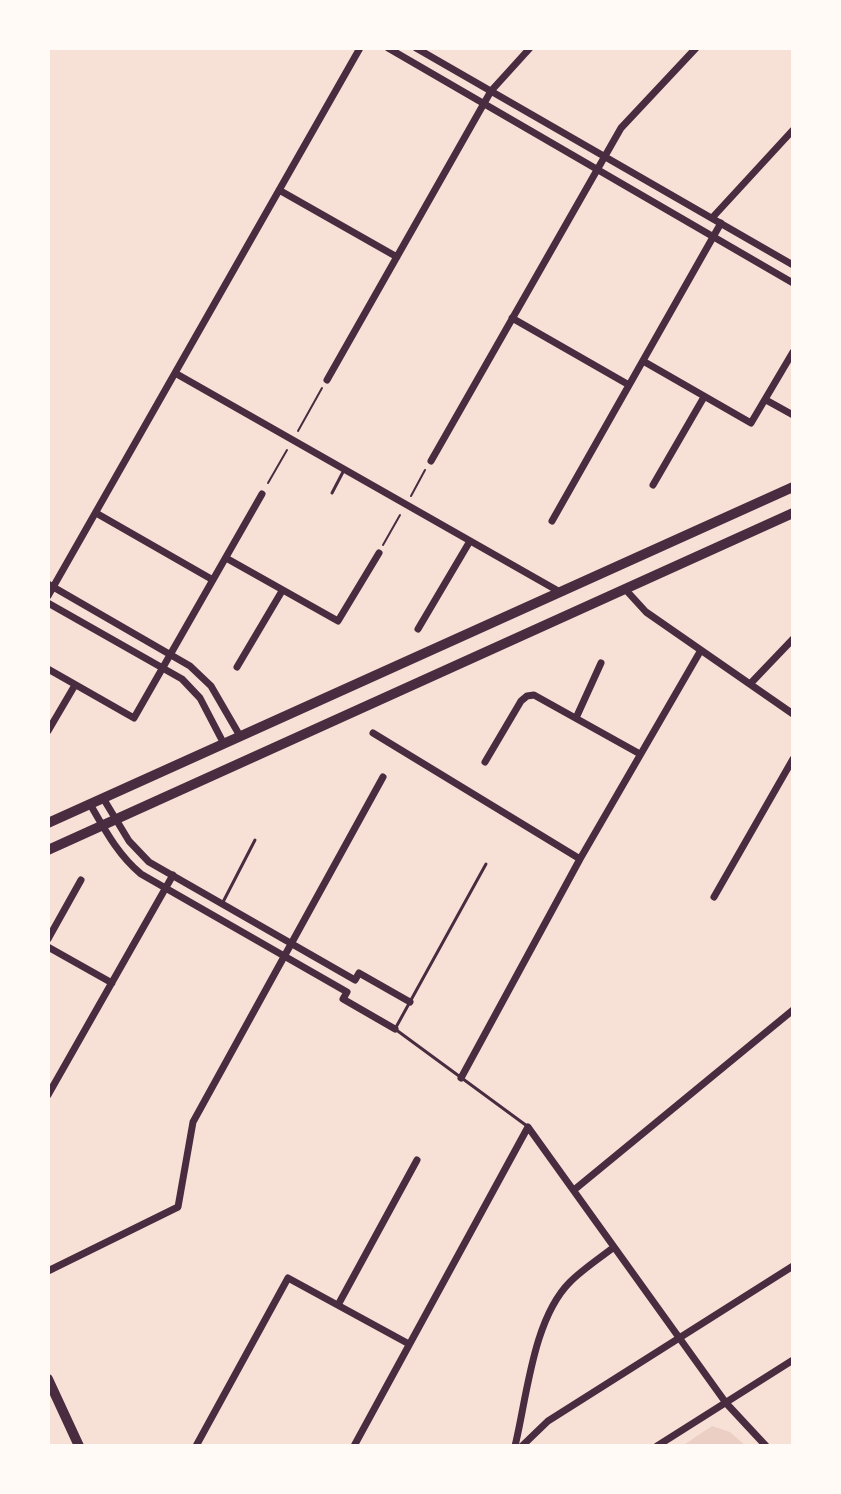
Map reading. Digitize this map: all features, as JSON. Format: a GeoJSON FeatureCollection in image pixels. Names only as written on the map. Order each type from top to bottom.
{"type":"FeatureCollection","features":[{"type":"Feature","properties":{"kind":"main road"},"geometry":{"type":"LineString","coordinates":[[48,823],[793,487]]}},
{"type":"Feature","properties":{"kind":"main road"},"geometry":{"type":"LineString","coordinates":[[48,850],[793,513]]}},
{"type":"Feature","properties":{"kind":"main road"},"geometry":{"type":"LineString","coordinates":[[48,1379],[79,1446]]}},
{"type":"Feature","properties":{"kind":"street"},"geometry":{"type":"LineString","coordinates":[[48,596],[51,585],[96,513],[360,48]]}},
{"type":"Feature","properties":{"kind":"street"},"geometry":{"type":"LineString","coordinates":[[388,48],[793,283]]}},
{"type":"Feature","properties":{"kind":"street"},"geometry":{"type":"LineString","coordinates":[[416,48],[793,265]]}},
{"type":"Feature","properties":{"kind":"street"},"geometry":{"type":"LineString","coordinates":[[327,380],[491,91],[530,48]]}},
{"type":"Feature","properties":{"kind":"street"},"geometry":{"type":"LineString","coordinates":[[431,461],[621,128],[696,48]]}},
{"type":"Feature","properties":{"kind":"street"},"geometry":{"type":"LineString","coordinates":[[712,218],[793,130]]}},
{"type":"Feature","properties":{"kind":"street"},"geometry":{"type":"LineString","coordinates":[[279,190],[397,257]]}},
{"type":"Feature","properties":{"kind":"street"},"geometry":{"type":"LineString","coordinates":[[552,521],[721,223]]}},
{"type":"Feature","properties":{"kind":"street"},"geometry":{"type":"LineString","coordinates":[[512,318],[629,385]]}},
{"type":"Feature","properties":{"kind":"street"},"geometry":{"type":"LineString","coordinates":[[643,361],[751,423],[793,352]]}},
{"type":"Feature","properties":{"kind":"street"},"geometry":{"type":"LineString","coordinates":[[175,373],[560,592]]}},
{"type":"Feature","properties":{"kind":"street"},"geometry":{"type":"LineString","coordinates":[[653,485],[704,397]]}},
{"type":"Feature","properties":{"kind":"street"},"geometry":{"type":"LineString","coordinates":[[766,400],[793,415]]}},
{"type":"Feature","properties":{"kind":"street"},"geometry":{"type":"LineString","coordinates":[[48,669],[134,718],[262,494]]}},
{"type":"Feature","properties":{"kind":"street"},"geometry":{"type":"LineString","coordinates":[[96,513],[213,580]]}},
{"type":"Feature","properties":{"kind":"street"},"geometry":{"type":"LineString","coordinates":[[418,629],[470,541]]}},
{"type":"Feature","properties":{"kind":"street"},"geometry":{"type":"LineString","coordinates":[[226,558],[338,621],[379,553]]}},
{"type":"Feature","properties":{"kind":"street"},"geometry":{"type":"LineString","coordinates":[[51,585],[190,666],[211,686],[240,736]]}},
{"type":"Feature","properties":{"kind":"street"},"geometry":{"type":"LineString","coordinates":[[625,589],[646,612],[793,714]]}},
{"type":"Feature","properties":{"kind":"street"},"geometry":{"type":"LineString","coordinates":[[237,667],[282,591]]}},
{"type":"Feature","properties":{"kind":"street"},"geometry":{"type":"LineString","coordinates":[[48,603],[182,679],[200,698],[224,744]]}},
{"type":"Feature","properties":{"kind":"street"},"geometry":{"type":"LineString","coordinates":[[750,684],[793,639]]}},
{"type":"Feature","properties":{"kind":"street"},"geometry":{"type":"LineString","coordinates":[[461,1078],[580,859],[701,650]]}},
{"type":"Feature","properties":{"kind":"street"},"geometry":{"type":"LineString","coordinates":[[576,718],[601,663]]}},
{"type":"Feature","properties":{"kind":"street"},"geometry":{"type":"LineString","coordinates":[[48,731],[75,685]]}},
{"type":"Feature","properties":{"kind":"street"},"geometry":{"type":"LineString","coordinates":[[485,762],[527,696],[534,695],[640,754]]}},
{"type":"Feature","properties":{"kind":"street"},"geometry":{"type":"LineString","coordinates":[[373,733],[580,859]]}},
{"type":"Feature","properties":{"kind":"street"},"geometry":{"type":"LineString","coordinates":[[714,897],[793,759]]}},
{"type":"Feature","properties":{"kind":"street"},"geometry":{"type":"LineString","coordinates":[[48,1271],[178,1207],[193,1122],[383,777]]}},
{"type":"Feature","properties":{"kind":"street"},"geometry":{"type":"LineString","coordinates":[[103,798],[138,853],[355,980],[359,973],[410,1002]]}},
{"type":"Feature","properties":{"kind":"street"},"geometry":{"type":"LineString","coordinates":[[90,804],[128,863],[165,888],[347,992],[343,999],[395,1029]]}},
{"type":"Feature","properties":{"kind":"street"},"geometry":{"type":"LineString","coordinates":[[48,1095],[173,875]]}},
{"type":"Feature","properties":{"kind":"street"},"geometry":{"type":"LineString","coordinates":[[48,939],[81,880]]}},
{"type":"Feature","properties":{"kind":"street"},"geometry":{"type":"LineString","coordinates":[[48,947],[112,983]]}},
{"type":"Feature","properties":{"kind":"street"},"geometry":{"type":"LineString","coordinates":[[574,1190],[793,1010]]}},
{"type":"Feature","properties":{"kind":"street"},"geometry":{"type":"LineString","coordinates":[[354,1446],[528,1127],[726,1403],[766,1446]]}},
{"type":"Feature","properties":{"kind":"street"},"geometry":{"type":"LineString","coordinates":[[338,1305],[417,1160]]}},
{"type":"Feature","properties":{"kind":"street"},"geometry":{"type":"LineString","coordinates":[[515,1446],[541,1333],[552,1306],[569,1283],[614,1247]]}},
{"type":"Feature","properties":{"kind":"street"},"geometry":{"type":"LineString","coordinates":[[522,1446],[548,1421],[793,1266]]}},
{"type":"Feature","properties":{"kind":"street"},"geometry":{"type":"LineString","coordinates":[[196,1446],[288,1278],[409,1344]]}},
{"type":"Feature","properties":{"kind":"street"},"geometry":{"type":"LineString","coordinates":[[657,1446],[793,1360]]}},
{"type":"Feature","properties":{"kind":"lane"},"geometry":{"type":"LineString","coordinates":[[332,493],[344,470]]}},
{"type":"Feature","properties":{"kind":"lane"},"geometry":{"type":"LineString","coordinates":[[222,904],[255,840]]}},
{"type":"Feature","properties":{"kind":"lane"},"geometry":{"type":"LineString","coordinates":[[486,864],[395,1029],[528,1127]]}},
{"type":"Feature","properties":{"kind":"shaded area"},"geometry":{"type":"Polygon","coordinates":[[[712,1426],[730,1432],[746,1446],[682,1446],[712,1426]]]}}]}
